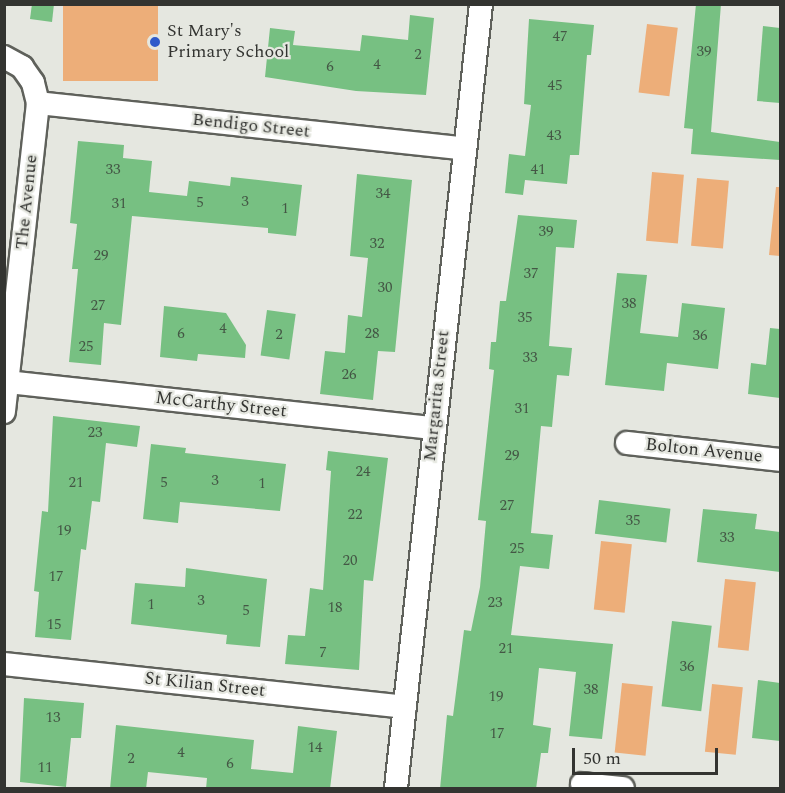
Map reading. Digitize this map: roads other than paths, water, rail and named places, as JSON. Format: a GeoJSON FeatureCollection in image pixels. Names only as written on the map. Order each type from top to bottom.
{"type":"FeatureCollection","features":[{"type":"Feature","properties":{"kind":"street","name":"Margarita Street"},"geometry":{"type":"LineString","coordinates":[[396,789],[481,4]]}},
{"type":"Feature","properties":{"kind":"street","name":"The Avenue"},"geometry":{"type":"LineString","coordinates":[[4,412],[38,103],[33,83],[13,62]]}},
{"type":"Feature","properties":{"kind":"street","name":"Bendigo Street"},"geometry":{"type":"LineString","coordinates":[[38,103],[465,149]]}},
{"type":"Feature","properties":{"kind":"street","name":"McCarthy Street"},"geometry":{"type":"LineString","coordinates":[[8,382],[434,428]]}},
{"type":"Feature","properties":{"kind":"street","name":"Bolton Avenue"},"geometry":{"type":"LineString","coordinates":[[627,443],[780,460]]}},
{"type":"Feature","properties":{"kind":"street","name":"St Kilian Street"},"geometry":{"type":"LineString","coordinates":[[4,664],[405,707]]}},
{"type":"Feature","properties":{"kind":"street"},"geometry":{"type":"LineString","coordinates":[[582,784],[622,789]]}},
{"type":"Feature","properties":{"kind":"place","name":"St Mary's Primary School"},"geometry":{"type":"Point","coordinates":[155,42]}}]}
